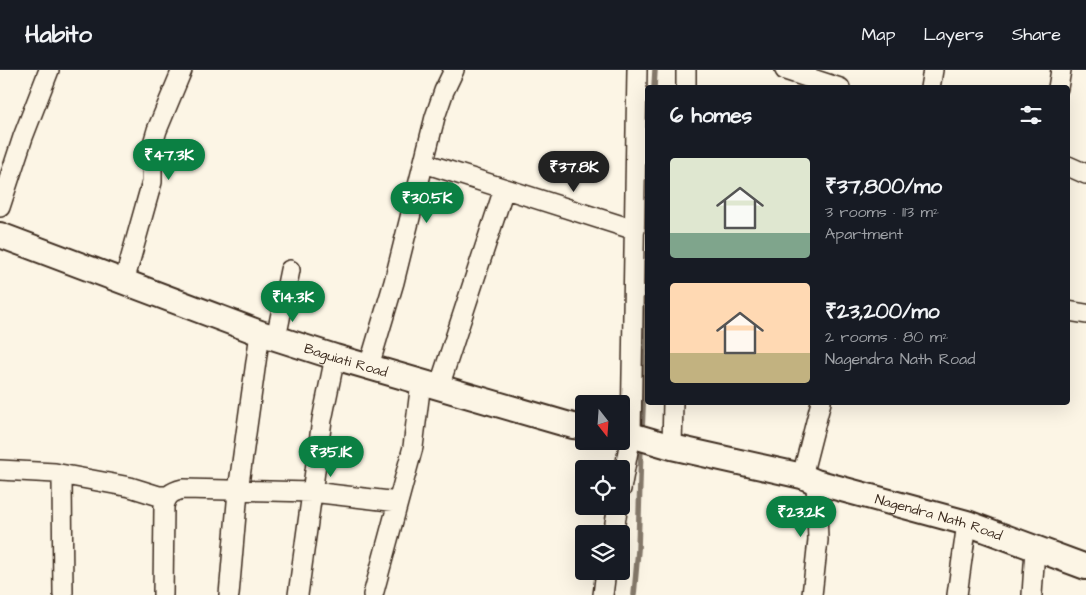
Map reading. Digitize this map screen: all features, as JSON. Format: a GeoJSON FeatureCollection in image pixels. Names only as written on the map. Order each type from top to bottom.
{"type":"FeatureCollection","features":[{"type":"Feature","properties":{"kind":"street"},"geometry":{"type":"LineString","coordinates":[[0,207],[23,137],[49,70]]}},
{"type":"Feature","properties":{"kind":"street"},"geometry":{"type":"LineString","coordinates":[[124,282],[152,182],[152,147],[157,130],[182,70]]}},
{"type":"Feature","properties":{"kind":"street"},"geometry":{"type":"LineString","coordinates":[[369,366],[394,282],[435,117],[454,70]]}},
{"type":"Feature","properties":{"kind":"street"},"geometry":{"type":"LineString","coordinates":[[628,395],[634,230],[637,70]]}},
{"type":"Feature","properties":{"kind":"street"},"geometry":{"type":"LineString","coordinates":[[686,70],[686,85]]}},
{"type":"Feature","properties":{"kind":"street"},"geometry":{"type":"LineString","coordinates":[[930,85],[933,70]]}},
{"type":"Feature","properties":{"kind":"street"},"geometry":{"type":"LineString","coordinates":[[1058,85],[1061,70]]}},
{"type":"Feature","properties":{"kind":"street"},"geometry":{"type":"LineString","coordinates":[[796,72],[832,85]]}},
{"type":"Feature","properties":{"kind":"street"},"geometry":{"type":"LineString","coordinates":[[424,163],[634,230]]}},
{"type":"Feature","properties":{"kind":"street"},"geometry":{"type":"LineString","coordinates":[[1070,167],[1086,174]]}},
{"type":"Feature","properties":{"kind":"street"},"geometry":{"type":"LineString","coordinates":[[373,595],[430,384],[504,189]]}},
{"type":"Feature","properties":{"kind":"street","name":"Baguiati Road"},"geometry":{"type":"LineString","coordinates":[[0,235],[268,335],[335,357],[575,426]]}},
{"type":"Feature","properties":{"kind":"street"},"geometry":{"type":"LineString","coordinates":[[229,595],[238,491],[268,335],[290,270]]}},
{"type":"Feature","properties":{"kind":"street"},"geometry":{"type":"LineString","coordinates":[[1070,311],[1086,314]]}},
{"type":"Feature","properties":{"kind":"street"},"geometry":{"type":"LineString","coordinates":[[298,595],[322,420],[335,357]]}},
{"type":"Feature","properties":{"kind":"street"},"geometry":{"type":"LineString","coordinates":[[630,435],[672,447],[673,405]]}},
{"type":"Feature","properties":{"kind":"street"},"geometry":{"type":"LineString","coordinates":[[812,595],[818,540],[809,479],[821,405]]}},
{"type":"Feature","properties":{"kind":"street","name":"Nagendra Nath Road"},"geometry":{"type":"LineString","coordinates":[[672,447],[809,479],[967,524],[1086,568]]}},
{"type":"Feature","properties":{"kind":"street"},"geometry":{"type":"LineString","coordinates":[[0,470],[60,474],[130,487],[159,496],[166,496],[183,489],[312,492],[398,502]]}},
{"type":"Feature","properties":{"kind":"street"},"geometry":{"type":"LineString","coordinates":[[60,474],[63,482],[62,595]]}},
{"type":"Feature","properties":{"kind":"street"},"geometry":{"type":"LineString","coordinates":[[163,595],[164,506],[166,496]]}},
{"type":"Feature","properties":{"kind":"street"},"geometry":{"type":"LineString","coordinates":[[957,595],[967,524]]}},
{"type":"Feature","properties":{"kind":"street"},"geometry":{"type":"LineString","coordinates":[[1032,595],[1035,549]]}},
{"type":"Feature","properties":{"kind":"street"},"geometry":{"type":"LineString","coordinates":[[603,595],[605,580]]}},
{"type":"Feature","properties":{"kind":"waterway"},"geometry":{"type":"LineString","coordinates":[[654,85],[655,70]]}},
{"type":"Feature","properties":{"kind":"waterway"},"geometry":{"type":"LineString","coordinates":[[642,433],[645,355]]}},
{"type":"Feature","properties":{"kind":"waterway"},"geometry":{"type":"LineString","coordinates":[[634,595],[638,550],[641,445]]}}]}
